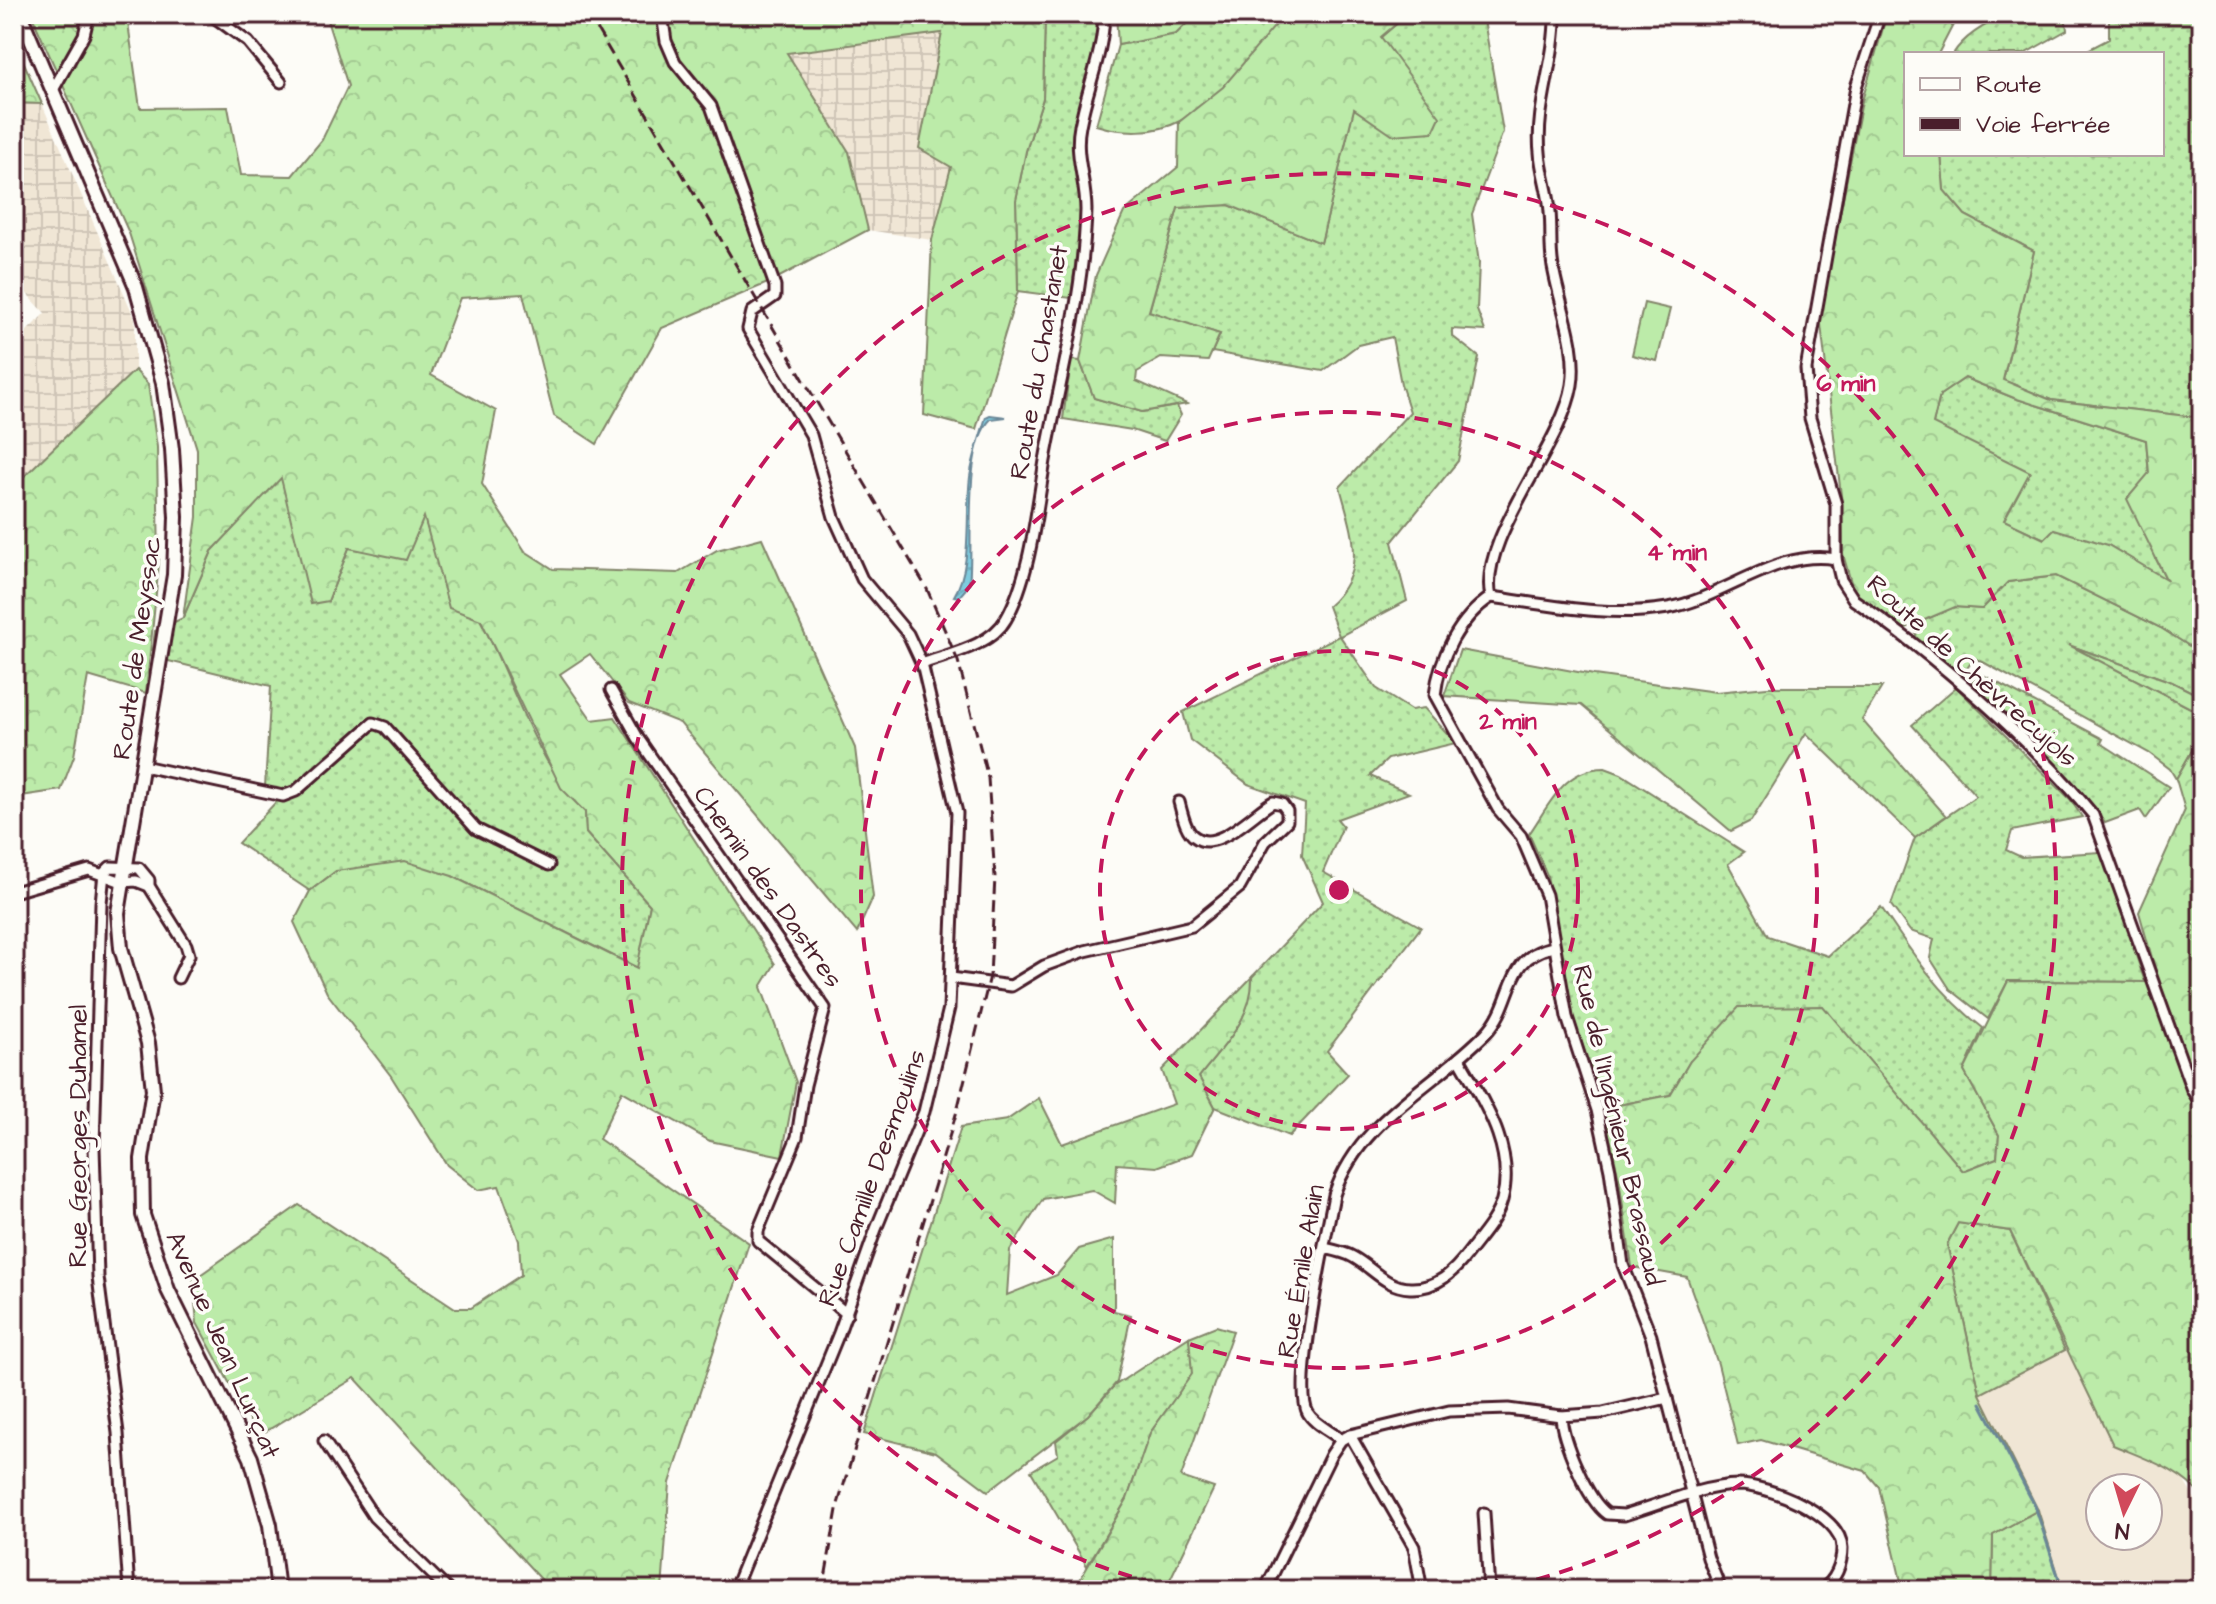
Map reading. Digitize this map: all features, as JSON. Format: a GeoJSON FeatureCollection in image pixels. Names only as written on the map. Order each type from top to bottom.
{"type":"FeatureCollection","features":[{"type":"Feature","properties":{"kind":"main road","name":"Route de Meyssac"},"geometry":{"type":"LineString","coordinates":[[20,14],[136,287],[163,383],[171,435],[176,517],[174,575],[122,882]]}},
{"type":"Feature","properties":{"kind":"main road","name":"Avenue Jean Lurçat"},"geometry":{"type":"LineString","coordinates":[[122,882],[118,913],[121,948],[148,1043],[153,1090],[142,1159],[143,1215],[168,1290],[251,1458],[270,1525],[278,1590]]}},
{"type":"Feature","properties":{"kind":"street"},"geometry":{"type":"LineString","coordinates":[[53,90],[84,35],[89,14]]}},
{"type":"Feature","properties":{"kind":"street"},"geometry":{"type":"LineString","coordinates":[[210,14],[248,42],[281,82]]}},
{"type":"Feature","properties":{"kind":"street","name":"Rue Camille Desmoulins"},"geometry":{"type":"LineString","coordinates":[[662,14],[666,41],[675,62],[711,106],[775,286],[775,296],[752,312],[748,329],[811,435],[834,517],[848,553],[862,579],[908,634],[922,664],[957,813],[951,978],[944,1041],[924,1112],[876,1229],[847,1314],[734,1590]]}},
{"type":"Feature","properties":{"kind":"street","name":"Route du Chastanet"},"geometry":{"type":"LineString","coordinates":[[922,664],[981,642],[1005,622],[1017,594],[1030,542],[1075,300],[1086,208],[1078,154],[1080,126],[1103,41],[1104,14]]}},
{"type":"Feature","properties":{"kind":"street"},"geometry":{"type":"LineString","coordinates":[[1555,14],[1555,36],[1539,150],[1550,212],[1550,250],[1574,366],[1572,389],[1563,414],[1495,552],[1487,582],[1491,597],[1621,614],[1672,607],[1811,555],[1836,559]]}},
{"type":"Feature","properties":{"kind":"street","name":"Route de Chèvrecujols"},"geometry":{"type":"LineString","coordinates":[[1880,14],[1856,87],[1806,369],[1810,418],[1836,504],[1836,559],[1841,580],[1854,600],[1979,701],[2073,790],[2093,815],[2192,1090],[2202,1105]]}},
{"type":"Feature","properties":{"kind":"street","name":"Rue de l'Ingénieur Brassaud"},"geometry":{"type":"LineString","coordinates":[[1491,597],[1480,604],[1452,638],[1437,675],[1435,695],[1498,809],[1521,836],[1540,875],[1567,1017],[1603,1140],[1623,1265],[1651,1336],[1708,1558],[1721,1590]]}},
{"type":"Feature","properties":{"kind":"street","name":"Chemin des Dastres"},"geometry":{"type":"LineString","coordinates":[[611,690],[638,738],[825,1008],[805,1085],[797,1137],[758,1231],[758,1241],[847,1314]]}},
{"type":"Feature","properties":{"kind":"street"},"geometry":{"type":"LineString","coordinates":[[143,766],[283,796],[296,791],[373,723],[385,727],[476,829],[549,865]]}},
{"type":"Feature","properties":{"kind":"street"},"geometry":{"type":"LineString","coordinates":[[951,978],[1011,986],[1044,966],[1085,951],[1192,926],[1240,887],[1265,842],[1287,821],[1287,811],[1282,804],[1273,802],[1237,830],[1207,841],[1195,838],[1189,831],[1179,802]]}},
{"type":"Feature","properties":{"kind":"street"},"geometry":{"type":"LineString","coordinates":[[104,873],[110,867],[139,868],[149,880],[149,886],[186,945],[189,955],[178,978]]}},
{"type":"Feature","properties":{"kind":"street"},"geometry":{"type":"LineString","coordinates":[[14,892],[89,870],[122,882],[136,881],[149,886]]}},
{"type":"Feature","properties":{"kind":"street","name":"Rue Georges Duhamel"},"geometry":{"type":"LineString","coordinates":[[104,873],[94,1147],[98,1277],[118,1433],[129,1590]]}},
{"type":"Feature","properties":{"kind":"street","name":"Rue Émile Alain"},"geometry":{"type":"LineString","coordinates":[[1341,1440],[1310,1417],[1305,1401],[1305,1353],[1334,1195],[1342,1171],[1375,1126],[1459,1058],[1489,1029],[1522,959],[1534,951],[1553,947]]}},
{"type":"Feature","properties":{"kind":"street"},"geometry":{"type":"LineString","coordinates":[[1324,1248],[1351,1255],[1394,1286],[1428,1286],[1457,1268],[1493,1219],[1502,1202],[1505,1176],[1502,1149],[1490,1113],[1459,1058]]}},
{"type":"Feature","properties":{"kind":"street"},"geometry":{"type":"LineString","coordinates":[[1265,1590],[1341,1440],[1350,1435],[1449,1411],[1508,1409],[1561,1416],[1603,1413],[1667,1398]]}},
{"type":"Feature","properties":{"kind":"street"},"geometry":{"type":"LineString","coordinates":[[1561,1416],[1562,1434],[1596,1504],[1607,1514],[1624,1515],[1740,1485],[1826,1517],[1842,1543],[1841,1560],[1837,1574],[1821,1590]]}},
{"type":"Feature","properties":{"kind":"street"},"geometry":{"type":"LineString","coordinates":[[1350,1435],[1414,1547],[1422,1590]]}},
{"type":"Feature","properties":{"kind":"street"},"geometry":{"type":"LineString","coordinates":[[324,1441],[374,1517],[448,1590]]}},
{"type":"Feature","properties":{"kind":"street"},"geometry":{"type":"LineString","coordinates":[[1484,1513],[1489,1590]]}},
{"type":"Feature","properties":{"kind":"shaded area"},"geometry":{"type":"Polygon","coordinates":[[[943,33],[919,147],[951,166],[932,240],[868,230],[849,152],[786,53],[943,33]]]}},
{"type":"Feature","properties":{"kind":"shaded area"},"geometry":{"type":"Polygon","coordinates":[[[14,103],[42,104],[135,319],[135,370],[14,486],[14,344],[45,313],[14,280],[14,103]]]}},
{"type":"Feature","properties":{"kind":"shaded area"},"geometry":{"type":"Polygon","coordinates":[[[2065,1350],[2134,1365],[2161,1443],[2202,1511],[2202,1590],[2055,1590],[2054,1586],[2060,1579],[2038,1510],[1980,1394],[2065,1350]]]}},
{"type":"Feature","properties":{"kind":"green space"},"geometry":{"type":"Polygon","coordinates":[[[31,14],[127,16],[140,108],[228,107],[241,175],[292,176],[322,140],[348,86],[325,14],[1045,14],[1043,98],[1026,151],[1016,200],[1018,291],[976,429],[924,415],[932,240],[951,167],[919,148],[942,33],[787,53],[849,152],[868,230],[770,282],[662,328],[597,444],[554,416],[523,294],[460,298],[431,375],[496,411],[482,484],[525,551],[553,569],[678,573],[717,550],[762,538],[855,748],[873,897],[857,933],[680,723],[629,703],[590,654],[560,674],[592,720],[615,717],[775,964],[761,987],[796,1082],[782,1156],[710,1141],[622,1091],[599,1139],[749,1243],[670,1483],[662,1590],[551,1590],[355,1378],[258,1436],[197,1323],[193,1280],[299,1205],[455,1308],[471,1308],[521,1275],[519,1241],[499,1186],[478,1190],[447,1165],[391,1076],[327,993],[294,922],[310,891],[336,871],[405,861],[452,876],[637,968],[650,905],[586,833],[585,812],[561,788],[481,620],[449,608],[424,517],[406,560],[349,548],[328,601],[311,604],[281,478],[212,551],[183,618],[197,517],[197,449],[129,233],[31,14]]]}},
{"type":"Feature","properties":{"kind":"green space"},"geometry":{"type":"Polygon","coordinates":[[[1045,14],[1102,14],[1102,27],[1073,137],[1081,215],[1071,298],[1018,291],[1016,200],[1026,151],[1043,98],[1045,14]]]}},
{"type":"Feature","properties":{"kind":"green space"},"geometry":{"type":"Polygon","coordinates":[[[1116,14],[1196,14],[1176,34],[1118,45],[1116,14]]]}},
{"type":"Feature","properties":{"kind":"green space"},"geometry":{"type":"Polygon","coordinates":[[[1196,14],[1285,14],[1238,73],[1208,101],[1180,121],[1138,131],[1096,125],[1118,45],[1176,34],[1196,14]]]}},
{"type":"Feature","properties":{"kind":"green space"},"geometry":{"type":"Polygon","coordinates":[[[1285,14],[1426,14],[1401,20],[1381,37],[1440,117],[1433,132],[1392,135],[1354,109],[1321,243],[1229,205],[1178,208],[1149,311],[1220,334],[1208,361],[1161,358],[1137,372],[1136,381],[1187,404],[1142,412],[1094,398],[1080,361],[1096,275],[1124,212],[1178,167],[1179,122],[1223,87],[1285,14]]]}},
{"type":"Feature","properties":{"kind":"green space"},"geometry":{"type":"Polygon","coordinates":[[[1426,14],[1483,14],[1503,132],[1472,214],[1479,263],[1477,310],[1485,331],[1452,329],[1452,336],[1479,357],[1458,461],[1392,542],[1407,601],[1340,636],[1376,688],[1411,710],[1424,708],[1456,743],[1388,759],[1370,776],[1409,793],[1337,819],[1343,826],[1323,872],[1421,927],[1327,1051],[1348,1074],[1289,1136],[1215,1107],[1199,1077],[1242,1019],[1251,992],[1252,977],[1323,902],[1302,855],[1305,804],[1248,784],[1190,740],[1183,712],[1339,636],[1328,606],[1349,579],[1354,550],[1340,487],[1410,412],[1392,337],[1358,345],[1323,371],[1212,352],[1220,334],[1149,312],[1178,208],[1229,205],[1321,243],[1354,108],[1381,37],[1401,20],[1426,14]]]}},
{"type":"Feature","properties":{"kind":"green space"},"geometry":{"type":"Polygon","coordinates":[[[1887,14],[1954,14],[1955,21],[1939,52],[1904,52],[1904,156],[1941,156],[1944,190],[1965,215],[2034,251],[2003,380],[2051,400],[2195,417],[2202,412],[2202,654],[2161,628],[2056,576],[2008,582],[1982,609],[1955,607],[1901,630],[1854,593],[1843,554],[1842,504],[1820,316],[1862,101],[1887,14]],[[1965,378],[1940,395],[1933,424],[2030,472],[2004,520],[2044,539],[2054,529],[2108,545],[2166,579],[2127,499],[2149,473],[2146,440],[2014,398],[1965,378]]]}},
{"type":"Feature","properties":{"kind":"green space"},"geometry":{"type":"Polygon","coordinates":[[[2009,14],[2065,14],[2067,30],[2028,52],[1955,52],[1964,41],[2009,14]]]}},
{"type":"Feature","properties":{"kind":"green space"},"geometry":{"type":"Polygon","coordinates":[[[2109,14],[2202,14],[2202,412],[2195,417],[2051,400],[2003,380],[2034,251],[1965,215],[1944,191],[1941,156],[2164,156],[2164,52],[2084,52],[2109,39],[2109,14]]]}},
{"type":"Feature","properties":{"kind":"green space"},"geometry":{"type":"Polygon","coordinates":[[[14,40],[42,104],[14,103],[14,40]]]}},
{"type":"Feature","properties":{"kind":"green space"},"geometry":{"type":"Polygon","coordinates":[[[1644,303],[1670,309],[1657,361],[1632,355],[1644,303]]]}},
{"type":"Feature","properties":{"kind":"green space"},"geometry":{"type":"Polygon","coordinates":[[[1071,360],[1080,361],[1094,398],[1142,412],[1177,406],[1181,415],[1165,441],[1132,430],[1063,419],[1071,360]]]}},
{"type":"Feature","properties":{"kind":"green space"},"geometry":{"type":"Polygon","coordinates":[[[135,370],[148,384],[157,447],[159,563],[146,693],[88,676],[74,756],[61,790],[14,797],[14,486],[135,370]]]}},
{"type":"Feature","properties":{"kind":"green space"},"geometry":{"type":"Polygon","coordinates":[[[1965,378],[2014,398],[2146,440],[2156,559],[2167,581],[2108,545],[2045,539],[2003,520],[1933,424],[1940,395],[1965,378]]]}},
{"type":"Feature","properties":{"kind":"green space"},"geometry":{"type":"Polygon","coordinates":[[[281,477],[328,601],[349,548],[424,515],[434,544],[482,623],[552,770],[585,812],[586,833],[650,905],[638,968],[452,876],[336,871],[310,891],[238,843],[287,790],[265,787],[271,686],[152,657],[155,631],[183,618],[212,551],[281,477]]]}},
{"type":"Feature","properties":{"kind":"green space"},"geometry":{"type":"Polygon","coordinates":[[[2056,576],[2161,628],[2202,654],[2202,697],[2172,682],[2077,648],[2202,714],[2202,733],[2176,779],[2170,769],[2149,753],[1983,662],[1974,658],[1962,676],[1914,639],[1922,621],[1954,607],[1982,609],[2008,582],[2056,576]]]}},
{"type":"Feature","properties":{"kind":"green space"},"geometry":{"type":"Polygon","coordinates":[[[2069,645],[2172,682],[2202,697],[2202,714],[2069,645]]]}},
{"type":"Feature","properties":{"kind":"green space"},"geometry":{"type":"Polygon","coordinates":[[[1460,650],[1594,675],[1716,692],[1767,687],[1882,687],[1862,720],[1946,816],[1915,838],[1806,733],[1751,821],[1731,831],[1581,705],[1444,696],[1460,650]]]}},
{"type":"Feature","properties":{"kind":"green space"},"geometry":{"type":"Polygon","coordinates":[[[1979,673],[2103,739],[2101,743],[2169,787],[2146,819],[2140,810],[2105,823],[2075,786],[1969,686],[1979,673]]]}},
{"type":"Feature","properties":{"kind":"green space"},"geometry":{"type":"Polygon","coordinates":[[[1956,687],[2070,799],[2082,817],[2012,831],[2006,850],[2021,857],[2101,852],[2145,982],[2008,981],[1988,1019],[1950,989],[1930,958],[1934,939],[1910,931],[1891,905],[1915,838],[1976,796],[1912,725],[1956,687]]]}},
{"type":"Feature","properties":{"kind":"green space"},"geometry":{"type":"Polygon","coordinates":[[[2202,733],[2202,1498],[2173,1472],[2113,1445],[2010,1231],[1958,1223],[1947,1244],[1980,1394],[2038,1510],[1993,1535],[1992,1590],[1903,1590],[1879,1487],[1865,1471],[1761,1440],[1738,1445],[1718,1364],[1687,1277],[1632,1267],[1619,1179],[1603,1108],[1670,1095],[1690,1061],[1739,1007],[1823,1006],[1963,1171],[1997,1158],[1999,1135],[1964,1071],[2008,981],[2145,982],[2158,979],[2139,912],[2185,810],[2176,779],[2202,733]]]}},
{"type":"Feature","properties":{"kind":"green space"},"geometry":{"type":"Polygon","coordinates":[[[1605,768],[1621,774],[1744,852],[1728,864],[1768,936],[1828,956],[1881,907],[1939,987],[1983,1028],[1964,1071],[1999,1135],[1997,1158],[1963,1171],[1822,1006],[1690,1061],[1670,1095],[1603,1108],[1570,1007],[1547,875],[1529,834],[1551,800],[1568,781],[1579,774],[1605,768]]]}},
{"type":"Feature","properties":{"kind":"green space"},"geometry":{"type":"Polygon","coordinates":[[[1252,977],[1248,1005],[1242,1018],[1199,1077],[1215,1107],[1192,1154],[1157,1167],[1117,1164],[1115,1203],[1092,1190],[1043,1199],[1010,1250],[1007,1295],[1057,1275],[1079,1249],[1114,1239],[1114,1311],[1131,1315],[1117,1382],[1088,1415],[988,1491],[936,1452],[864,1434],[961,1127],[1007,1120],[1039,1098],[1062,1144],[1174,1104],[1162,1070],[1252,977]]]}},
{"type":"Feature","properties":{"kind":"green space"},"geometry":{"type":"Polygon","coordinates":[[[1958,1223],[2010,1231],[2065,1350],[1980,1394],[1947,1244],[1958,1223]]]}},
{"type":"Feature","properties":{"kind":"green space"},"geometry":{"type":"Polygon","coordinates":[[[1216,1326],[1233,1331],[1181,1477],[1214,1488],[1165,1590],[1074,1590],[1127,1499],[1150,1433],[1192,1374],[1189,1337],[1216,1326]]]}},
{"type":"Feature","properties":{"kind":"green space"},"geometry":{"type":"Polygon","coordinates":[[[1189,1337],[1193,1374],[1150,1433],[1127,1499],[1087,1566],[1031,1471],[1058,1455],[1056,1441],[1088,1415],[1114,1386],[1189,1337]]]}},
{"type":"Feature","properties":{"kind":"green space"},"geometry":{"type":"Polygon","coordinates":[[[2038,1510],[2060,1580],[2054,1586],[2055,1590],[1992,1590],[1993,1535],[2038,1510]]]}},
{"type":"Feature","properties":{"kind":"water"},"geometry":{"type":"Polygon","coordinates":[[[986,417],[1006,417],[991,419],[976,451],[971,498],[969,585],[959,597],[954,596],[964,570],[970,477],[975,454],[986,417]]]}},
{"type":"Feature","properties":{"kind":"waterway"},"geometry":{"type":"LineString","coordinates":[[1981,1403],[2035,1506],[2061,1585]]}},
{"type":"Feature","properties":{"kind":"railway"},"geometry":{"type":"LineString","coordinates":[[588,14],[927,589],[958,661],[988,778],[995,877],[990,976],[957,1111],[838,1504],[823,1590]]}}]}
